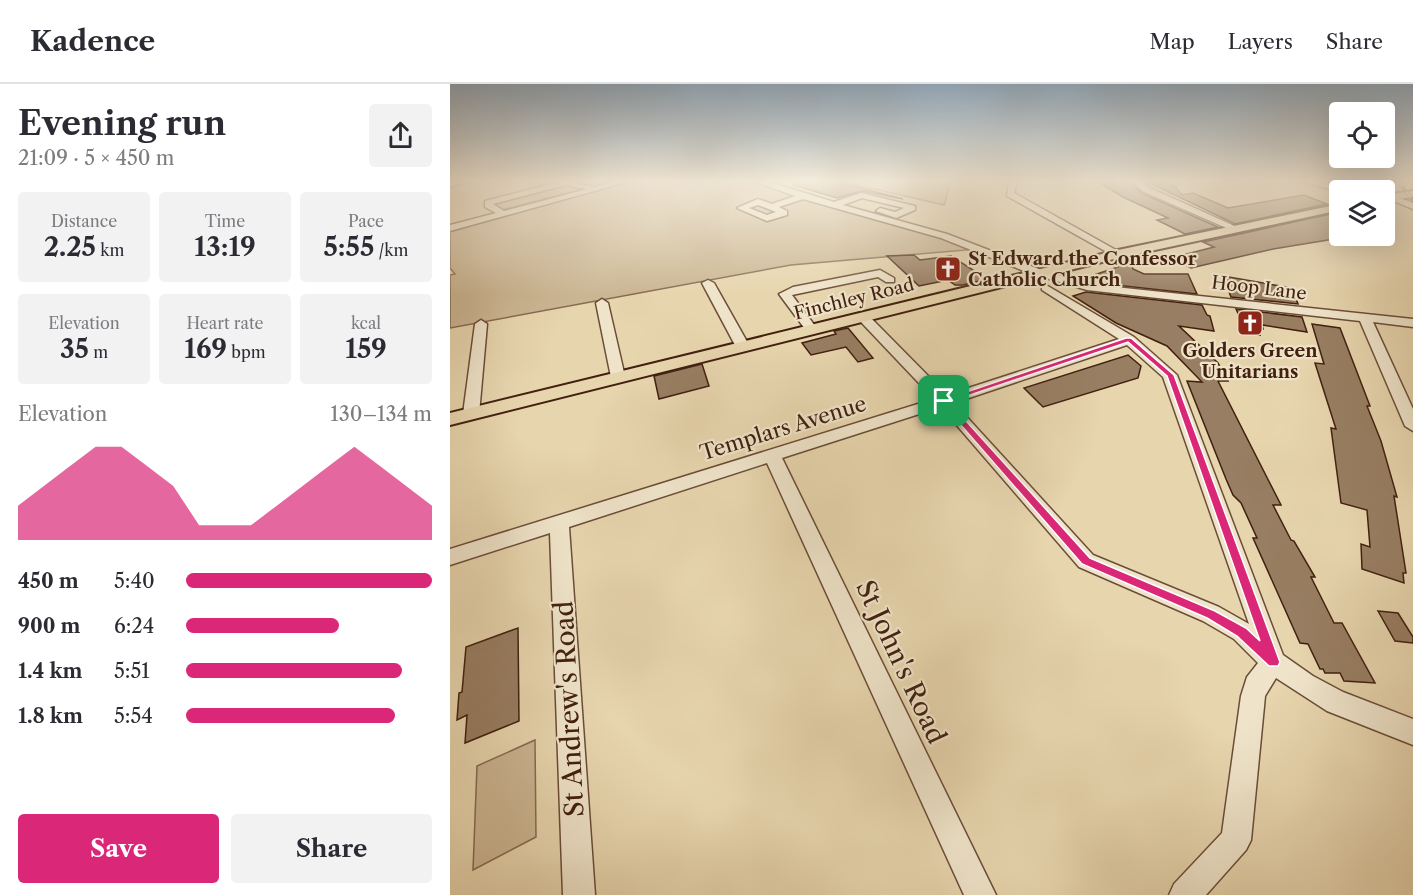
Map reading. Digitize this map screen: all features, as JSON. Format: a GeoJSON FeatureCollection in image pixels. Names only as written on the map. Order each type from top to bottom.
{"type":"FeatureCollection","features":[{"type":"Feature","properties":{"kind":"main road","name":"Finchley Road"},"geometry":{"type":"LineString","coordinates":[[450,419],[812,330],[1043,281],[1118,254],[1280,219]]}},
{"type":"Feature","properties":{"kind":"street"},"geometry":{"type":"LineString","coordinates":[[450,228],[482,219]]}},
{"type":"Feature","properties":{"kind":"street","name":"Hoop Lane"},"geometry":{"type":"LineString","coordinates":[[880,219],[943,236],[1043,281],[1054,280],[1119,296],[1413,323]]}},
{"type":"Feature","properties":{"kind":"street"},"geometry":{"type":"LineString","coordinates":[[1055,219],[1118,254]]}},
{"type":"Feature","properties":{"kind":"street"},"geometry":{"type":"LineString","coordinates":[[1213,219],[1234,228]]}},
{"type":"Feature","properties":{"kind":"street"},"geometry":{"type":"LineString","coordinates":[[812,330],[785,294],[793,290],[880,273],[890,280]]}},
{"type":"Feature","properties":{"kind":"street"},"geometry":{"type":"LineString","coordinates":[[1043,281],[1129,340],[1170,375],[1274,662]]}},
{"type":"Feature","properties":{"kind":"street"},"geometry":{"type":"LineString","coordinates":[[708,283],[743,347]]}},
{"type":"Feature","properties":{"kind":"street"},"geometry":{"type":"LineString","coordinates":[[602,303],[618,377]]}},
{"type":"Feature","properties":{"kind":"street"},"geometry":{"type":"LineString","coordinates":[[864,318],[944,401],[1086,561],[1211,615],[1242,632],[1274,662],[1304,684],[1336,702],[1413,732]]}},
{"type":"Feature","properties":{"kind":"street"},"geometry":{"type":"LineString","coordinates":[[1365,318],[1413,426]]}},
{"type":"Feature","properties":{"kind":"street"},"geometry":{"type":"LineString","coordinates":[[471,414],[481,324]]}},
{"type":"Feature","properties":{"kind":"street","name":"Templars Avenue"},"geometry":{"type":"LineString","coordinates":[[450,557],[1129,340]]}},
{"type":"Feature","properties":{"kind":"street","name":"St John's Road"},"geometry":{"type":"LineString","coordinates":[[771,454],[980,895]]}},
{"type":"Feature","properties":{"kind":"street","name":"St Andrew's Road"},"geometry":{"type":"LineString","coordinates":[[560,522],[579,895]]}},
{"type":"Feature","properties":{"kind":"street"},"geometry":{"type":"LineString","coordinates":[[1185,895],[1236,840],[1253,696],[1256,685],[1274,662]]}},
{"type":"Feature","properties":{"kind":"shaded area"},"geometry":{"type":"Polygon","coordinates":[[[491,219],[880,219],[977,249],[791,265],[450,328],[450,275],[455,274],[450,268],[450,230],[491,219]]]}},
{"type":"Feature","properties":{"kind":"shaded area"},"geometry":{"type":"Polygon","coordinates":[[[535,740],[536,837],[473,870],[477,766],[535,740]]]}},
{"type":"Feature","properties":{"kind":"building"},"geometry":{"type":"Polygon","coordinates":[[[1200,219],[1218,227],[1185,234],[1157,220],[1200,219]]]}},
{"type":"Feature","properties":{"kind":"building"},"geometry":{"type":"Polygon","coordinates":[[[1224,219],[1259,219],[1235,224],[1224,219]]]}},
{"type":"Feature","properties":{"kind":"building"},"geometry":{"type":"Polygon","coordinates":[[[1309,219],[1329,219],[1329,240],[1273,249],[1191,268],[1171,258],[1214,247],[1203,242],[1309,219]]]}},
{"type":"Feature","properties":{"kind":"building","name":"St Edward the Confessor Catholic Church"},"geometry":{"type":"Polygon","coordinates":[[[914,255],[920,260],[951,256],[987,279],[963,285],[955,285],[948,280],[919,286],[887,256],[914,255]]]}},
{"type":"Feature","properties":{"kind":"building"},"geometry":{"type":"Polygon","coordinates":[[[1118,264],[1132,265],[1133,269],[1144,274],[1188,274],[1197,294],[1106,284],[1091,276],[1118,267],[1118,264]]]}},
{"type":"Feature","properties":{"kind":"building"},"geometry":{"type":"Polygon","coordinates":[[[1223,276],[1292,288],[1298,304],[1231,297],[1223,276]]]}},
{"type":"Feature","properties":{"kind":"building"},"geometry":{"type":"Polygon","coordinates":[[[1086,292],[1202,305],[1207,315],[1210,316],[1214,331],[1179,326],[1218,363],[1228,381],[1218,381],[1281,505],[1273,505],[1291,540],[1294,541],[1315,577],[1311,577],[1334,623],[1342,623],[1375,683],[1344,681],[1340,673],[1325,673],[1323,669],[1320,669],[1308,644],[1300,643],[1253,538],[1257,538],[1241,503],[1233,495],[1226,479],[1187,381],[1202,382],[1167,346],[1116,323],[1073,296],[1086,292]]]}},
{"type":"Feature","properties":{"kind":"building"},"geometry":{"type":"Polygon","coordinates":[[[1236,309],[1302,317],[1307,332],[1262,325],[1263,329],[1259,329],[1260,335],[1247,333],[1236,309]]]}},
{"type":"Feature","properties":{"kind":"building"},"geometry":{"type":"Polygon","coordinates":[[[1312,324],[1340,328],[1370,406],[1367,406],[1381,441],[1397,497],[1394,496],[1406,573],[1403,573],[1404,583],[1362,569],[1361,544],[1370,547],[1367,510],[1341,503],[1331,428],[1336,429],[1315,363],[1324,364],[1312,324]]]}},
{"type":"Feature","properties":{"kind":"building"},"geometry":{"type":"Polygon","coordinates":[[[848,328],[873,358],[858,362],[846,347],[811,355],[802,343],[836,334],[834,331],[848,328]]]}},
{"type":"Feature","properties":{"kind":"building"},"geometry":{"type":"Polygon","coordinates":[[[1128,355],[1141,366],[1138,378],[1043,407],[1024,388],[1128,355]]]}},
{"type":"Feature","properties":{"kind":"building"},"geometry":{"type":"Polygon","coordinates":[[[702,364],[709,386],[659,399],[654,376],[702,364]]]}},
{"type":"Feature","properties":{"kind":"building"},"geometry":{"type":"Polygon","coordinates":[[[1378,611],[1398,613],[1413,637],[1413,643],[1395,641],[1378,611]]]}},
{"type":"Feature","properties":{"kind":"building"},"geometry":{"type":"Polygon","coordinates":[[[518,628],[519,721],[465,743],[467,715],[457,720],[466,647],[518,628]]]}},
{"type":"Feature","properties":{"kind":"place","name":"St Edward the Confessor Catholic Church"},"geometry":{"type":"Point","coordinates":[948,269]}},
{"type":"Feature","properties":{"kind":"place","name":"Golders Green Unitarians"},"geometry":{"type":"Point","coordinates":[1250,323]}},
{"type":"Feature","properties":{"kind":"route"},"geometry":{"type":"LineString","coordinates":[[1129,340],[1170,375],[1274,662],[1242,632],[1211,615],[1086,561],[944,401],[1129,340]]}}]}
